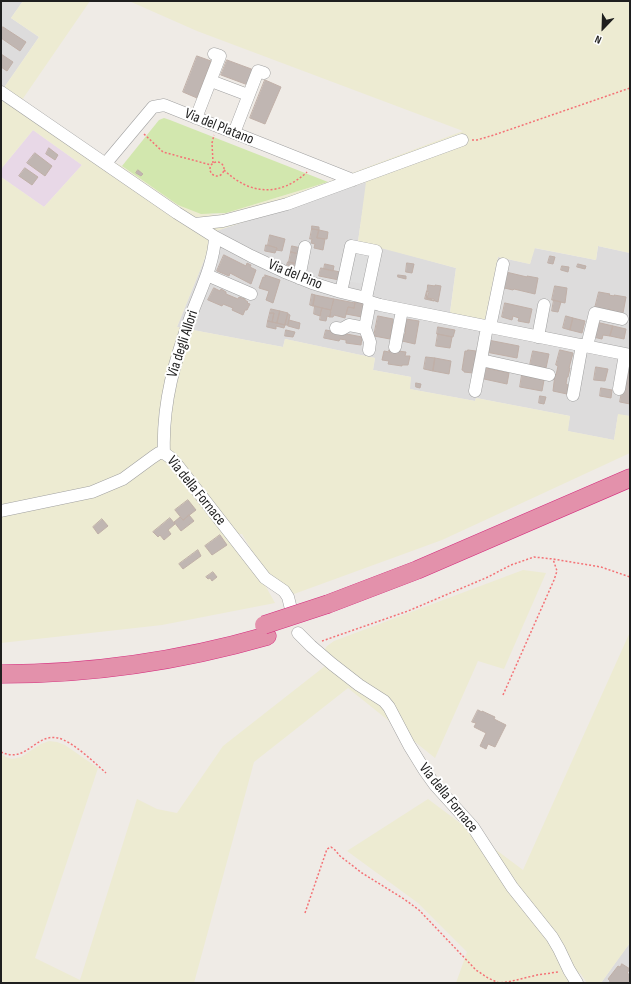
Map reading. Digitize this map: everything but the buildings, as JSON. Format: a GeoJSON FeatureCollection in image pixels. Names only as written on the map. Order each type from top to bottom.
{"type":"FeatureCollection","features":[{"type":"Feature","properties":{"kind":"highway"},"geometry":{"type":"LineString","coordinates":[[329,610],[417,570],[630,478]]}},
{"type":"Feature","properties":{"kind":"highway"},"geometry":{"type":"LineString","coordinates":[[1,674],[58,673],[124,666],[211,651],[434,575],[630,490]]}},
{"type":"Feature","properties":{"kind":"highway"},"geometry":{"type":"LineString","coordinates":[[1,663],[102,658],[266,631]]}},
{"type":"Feature","properties":{"kind":"street"},"geometry":{"type":"LineString","coordinates":[[196,118],[220,56],[214,54]]}},
{"type":"Feature","properties":{"kind":"street"},"geometry":{"type":"LineString","coordinates":[[234,132],[258,71],[264,73]]}},
{"type":"Feature","properties":{"kind":"street"},"geometry":{"type":"LineString","coordinates":[[211,81],[248,95]]}},
{"type":"Feature","properties":{"kind":"street","name":"Via del Pino"},"geometry":{"type":"LineString","coordinates":[[1,92],[215,237],[251,256],[299,278],[402,310],[628,355]]}},
{"type":"Feature","properties":{"kind":"street","name":"Via del Platano"},"geometry":{"type":"LineString","coordinates":[[106,163],[153,108],[164,105],[353,180]]}},
{"type":"Feature","properties":{"kind":"street"},"geometry":{"type":"LineString","coordinates":[[195,224],[223,221],[281,206],[462,140]]}},
{"type":"Feature","properties":{"kind":"street","name":"Via degli Allori"},"geometry":{"type":"LineString","coordinates":[[164,453],[164,417],[171,378],[191,316],[213,256],[215,237]]}},
{"type":"Feature","properties":{"kind":"street"},"geometry":{"type":"LineString","coordinates":[[341,292],[351,246],[376,251],[365,328],[370,342],[369,350]]}},
{"type":"Feature","properties":{"kind":"street"},"geometry":{"type":"LineString","coordinates":[[299,278],[305,248]]}},
{"type":"Feature","properties":{"kind":"street"},"geometry":{"type":"LineString","coordinates":[[474,391],[503,264]]}},
{"type":"Feature","properties":{"kind":"street"},"geometry":{"type":"LineString","coordinates":[[207,275],[251,294]]}},
{"type":"Feature","properties":{"kind":"street"},"geometry":{"type":"LineString","coordinates":[[538,337],[544,305]]}},
{"type":"Feature","properties":{"kind":"street"},"geometry":{"type":"LineString","coordinates":[[395,347],[402,310]]}},
{"type":"Feature","properties":{"kind":"street"},"geometry":{"type":"LineString","coordinates":[[573,395],[595,313],[622,319]]}},
{"type":"Feature","properties":{"kind":"street"},"geometry":{"type":"LineString","coordinates":[[336,328],[342,329],[349,325],[365,328]]}},
{"type":"Feature","properties":{"kind":"street"},"geometry":{"type":"LineString","coordinates":[[619,389],[628,355]]}},
{"type":"Feature","properties":{"kind":"street"},"geometry":{"type":"LineString","coordinates":[[481,360],[549,375]]}},
{"type":"Feature","properties":{"kind":"street","name":"Via della Fornace"},"geometry":{"type":"LineString","coordinates":[[1,511],[92,492],[123,479],[159,453],[164,453],[178,466],[264,578],[284,591],[288,597],[291,609]]}},
{"type":"Feature","properties":{"kind":"street","name":"Via della Fornace"},"geometry":{"type":"LineString","coordinates":[[298,633],[311,646],[354,681],[376,695],[389,707],[412,751],[425,771],[482,839],[512,887],[552,937],[577,983]]}},
{"type":"Feature","properties":{"kind":"path"},"geometry":{"type":"LineString","coordinates":[[462,140],[477,140],[630,88]]}},
{"type":"Feature","properties":{"kind":"path"},"geometry":{"type":"LineString","coordinates":[[216,126],[212,143],[212,164],[210,170],[214,175],[220,175],[224,170]]}},
{"type":"Feature","properties":{"kind":"path"},"geometry":{"type":"LineString","coordinates":[[137,127],[163,152],[212,164],[220,162],[223,165],[224,170],[243,184],[255,189],[268,190],[284,188],[292,184],[307,172],[314,164]]}},
{"type":"Feature","properties":{"kind":"path"},"geometry":{"type":"LineString","coordinates":[[311,646],[408,611],[488,577],[511,565],[534,557],[601,567],[630,577]]}},
{"type":"Feature","properties":{"kind":"path"},"geometry":{"type":"LineString","coordinates":[[503,695],[554,580],[557,571],[553,559]]}},
{"type":"Feature","properties":{"kind":"path"},"geometry":{"type":"LineString","coordinates":[[1,752],[10,755],[19,755],[42,740],[50,737],[59,738],[88,757],[106,773]]}},
{"type":"Feature","properties":{"kind":"path"},"geometry":{"type":"LineString","coordinates":[[305,913],[327,849],[331,847],[362,873],[419,910],[476,970],[488,978],[499,983],[569,970]]}},
{"type":"Feature","properties":{"kind":"shaded area"},"geometry":{"type":"Polygon","coordinates":[[[1,1],[23,1],[11,18],[39,37],[1,92],[1,1]]]}},
{"type":"Feature","properties":{"kind":"shaded area"},"geometry":{"type":"Polygon","coordinates":[[[23,1],[90,1],[22,100],[97,154],[122,166],[178,205],[214,215],[226,213],[328,182],[463,131],[197,31],[129,1],[630,1],[630,253],[598,246],[596,260],[535,248],[530,264],[498,257],[485,320],[450,313],[456,268],[358,242],[366,182],[216,231],[177,327],[283,347],[285,339],[375,358],[373,370],[411,377],[410,389],[475,401],[476,398],[570,416],[568,431],[614,440],[618,414],[630,416],[630,453],[442,540],[294,594],[266,575],[242,534],[237,534],[275,603],[162,625],[1,643],[1,177],[44,207],[82,165],[33,130],[1,169],[1,92],[39,37],[11,18],[23,1]]]}},
{"type":"Feature","properties":{"kind":"shaded area"},"geometry":{"type":"Polygon","coordinates":[[[33,130],[82,165],[44,207],[1,177],[1,169],[33,130]]]}},
{"type":"Feature","properties":{"kind":"shaded area"},"geometry":{"type":"Polygon","coordinates":[[[367,182],[358,241],[456,268],[450,312],[485,320],[498,257],[530,264],[534,248],[596,260],[598,246],[630,253],[630,416],[618,415],[614,440],[567,431],[570,416],[476,398],[475,401],[409,389],[411,377],[373,370],[375,358],[285,339],[283,347],[177,327],[216,231],[367,182]]]}},
{"type":"Feature","properties":{"kind":"shaded area"},"geometry":{"type":"Polygon","coordinates":[[[352,249],[370,253],[364,284],[346,281],[352,249]]]}},
{"type":"Feature","properties":{"kind":"shaded area"},"geometry":{"type":"Polygon","coordinates":[[[523,570],[546,573],[504,669],[478,661],[435,758],[348,688],[254,762],[194,983],[1,983],[1,754],[12,759],[21,757],[41,744],[49,741],[57,742],[65,745],[98,768],[35,958],[80,980],[137,799],[157,809],[177,813],[223,746],[334,659],[324,650],[334,641],[523,570]]]}},
{"type":"Feature","properties":{"kind":"shaded area"},"geometry":{"type":"Polygon","coordinates":[[[630,632],[630,943],[601,983],[587,983],[580,973],[573,983],[456,983],[467,952],[418,903],[347,851],[428,799],[523,870],[630,632]]]}},
{"type":"Feature","properties":{"kind":"shaded area"},"geometry":{"type":"Polygon","coordinates":[[[630,943],[630,983],[601,983],[623,952],[630,943]]]}},
{"type":"Feature","properties":{"kind":"green space"},"geometry":{"type":"Polygon","coordinates":[[[164,118],[328,182],[226,213],[201,214],[178,205],[122,166],[159,120],[164,118]]]}}]}
